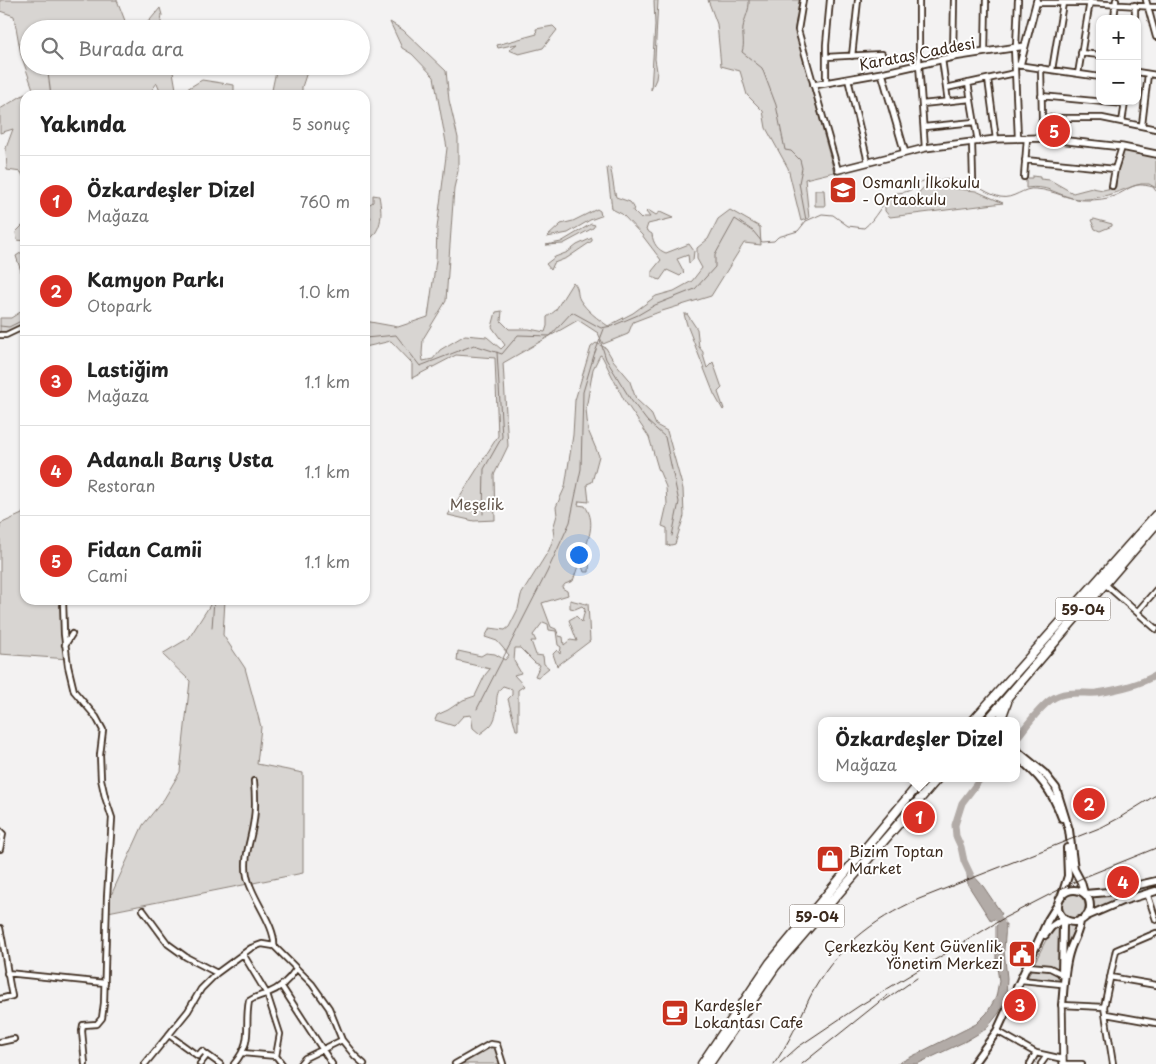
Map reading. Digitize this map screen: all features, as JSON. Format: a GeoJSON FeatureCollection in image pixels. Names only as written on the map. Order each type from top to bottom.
{"type":"FeatureCollection","features":[{"type":"Feature","properties":{"kind":"main road","name":"59-04"},"geometry":{"type":"LineString","coordinates":[[981,717],[1156,515]]}},
{"type":"Feature","properties":{"kind":"main road","name":"59-04"},"geometry":{"type":"LineString","coordinates":[[982,717],[1011,694],[1156,524]]}},
{"type":"Feature","properties":{"kind":"main road"},"geometry":{"type":"LineString","coordinates":[[1000,717],[1011,694]]}},
{"type":"Feature","properties":{"kind":"main road"},"geometry":{"type":"LineString","coordinates":[[1020,757],[1044,773],[1056,788],[1069,830],[1074,868],[1089,904],[1089,909],[1082,918],[1070,950],[1062,1005]]}},
{"type":"Feature","properties":{"kind":"main road"},"geometry":{"type":"LineString","coordinates":[[973,1064],[997,1031],[1048,920],[1058,904],[1068,876],[1066,830],[1052,793],[1020,757]]}},
{"type":"Feature","properties":{"kind":"main road","name":"59-04"},"geometry":{"type":"LineString","coordinates":[[702,1064],[770,963],[921,782]]}},
{"type":"Feature","properties":{"kind":"main road","name":"59-04"},"geometry":{"type":"LineString","coordinates":[[709,1064],[775,967],[935,782]]}},
{"type":"Feature","properties":{"kind":"main road"},"geometry":{"type":"LineString","coordinates":[[1062,895],[1070,890],[1076,890],[1084,894],[1108,892],[1156,880]]}},
{"type":"Feature","properties":{"kind":"main road"},"geometry":{"type":"LineString","coordinates":[[1058,904],[1060,913],[1065,919],[1071,921],[1122,901],[1156,891]]}},
{"type":"Feature","properties":{"kind":"main road"},"geometry":{"type":"LineString","coordinates":[[1032,955],[1050,927],[1065,919]]}},
{"type":"Feature","properties":{"kind":"main road"},"geometry":{"type":"LineString","coordinates":[[1062,1005],[1063,925],[1065,919]]}},
{"type":"Feature","properties":{"kind":"street"},"geometry":{"type":"LineString","coordinates":[[803,0],[798,30],[838,170],[925,148],[996,139],[1040,138],[1122,147],[1156,154]]}},
{"type":"Feature","properties":{"kind":"street"},"geometry":{"type":"LineString","coordinates":[[826,83],[830,0]]}},
{"type":"Feature","properties":{"kind":"street"},"geometry":{"type":"LineString","coordinates":[[852,56],[858,0]]}},
{"type":"Feature","properties":{"kind":"street"},"geometry":{"type":"LineString","coordinates":[[920,0],[919,64],[925,148]]}},
{"type":"Feature","properties":{"kind":"street"},"geometry":{"type":"LineString","coordinates":[[953,57],[954,0]]}},
{"type":"Feature","properties":{"kind":"street"},"geometry":{"type":"LineString","coordinates":[[985,52],[986,0]]}},
{"type":"Feature","properties":{"kind":"street"},"geometry":{"type":"LineString","coordinates":[[1017,65],[1015,47],[1018,0]]}},
{"type":"Feature","properties":{"kind":"street"},"geometry":{"type":"LineString","coordinates":[[1146,0],[1156,37]]}},
{"type":"Feature","properties":{"kind":"street"},"geometry":{"type":"LineString","coordinates":[[1078,74],[1090,1]]}},
{"type":"Feature","properties":{"kind":"street"},"geometry":{"type":"LineString","coordinates":[[1018,138],[1015,73],[1025,46],[1036,2],[1116,2],[1156,7]]}},
{"type":"Feature","properties":{"kind":"street"},"geometry":{"type":"LineString","coordinates":[[1114,15],[1116,2]]}},
{"type":"Feature","properties":{"kind":"street"},"geometry":{"type":"LineString","coordinates":[[1052,70],[1063,3]]}},
{"type":"Feature","properties":{"kind":"street"},"geometry":{"type":"LineString","coordinates":[[1134,15],[1135,5]]}},
{"type":"Feature","properties":{"kind":"street","name":"Karataş Caddesi"},"geometry":{"type":"LineString","coordinates":[[814,86],[953,57],[1025,46]]}},
{"type":"Feature","properties":{"kind":"street"},"geometry":{"type":"LineString","coordinates":[[1081,53],[1096,55]]}},
{"type":"Feature","properties":{"kind":"street"},"geometry":{"type":"LineString","coordinates":[[826,56],[882,54]]}},
{"type":"Feature","properties":{"kind":"street"},"geometry":{"type":"LineString","coordinates":[[942,60],[948,102]]}},
{"type":"Feature","properties":{"kind":"street"},"geometry":{"type":"LineString","coordinates":[[1017,65],[1096,76]]}},
{"type":"Feature","properties":{"kind":"street"},"geometry":{"type":"LineString","coordinates":[[1040,138],[1042,118],[1041,68]]}},
{"type":"Feature","properties":{"kind":"street"},"geometry":{"type":"LineString","coordinates":[[882,73],[905,153]]}},
{"type":"Feature","properties":{"kind":"street"},"geometry":{"type":"LineString","coordinates":[[946,88],[1015,73]]}},
{"type":"Feature","properties":{"kind":"street"},"geometry":{"type":"LineString","coordinates":[[1141,73],[1156,75]]}},
{"type":"Feature","properties":{"kind":"street"},"geometry":{"type":"LineString","coordinates":[[1142,125],[1148,74]]}},
{"type":"Feature","properties":{"kind":"street"},"geometry":{"type":"LineString","coordinates":[[848,79],[868,162]]}},
{"type":"Feature","properties":{"kind":"street"},"geometry":{"type":"LineString","coordinates":[[988,79],[996,139]]}},
{"type":"Feature","properties":{"kind":"street"},"geometry":{"type":"LineString","coordinates":[[968,83],[974,122],[973,179]]}},
{"type":"Feature","properties":{"kind":"street"},"geometry":{"type":"LineString","coordinates":[[1041,96],[1096,100]]}},
{"type":"Feature","properties":{"kind":"street"},"geometry":{"type":"LineString","coordinates":[[922,104],[970,99]]}},
{"type":"Feature","properties":{"kind":"street"},"geometry":{"type":"LineString","coordinates":[[1122,122],[1125,105]]}},
{"type":"Feature","properties":{"kind":"street"},"geometry":{"type":"LineString","coordinates":[[1042,118],[1102,118],[1156,128]]}},
{"type":"Feature","properties":{"kind":"street"},"geometry":{"type":"LineString","coordinates":[[924,127],[974,122]]}},
{"type":"Feature","properties":{"kind":"street"},"geometry":{"type":"LineString","coordinates":[[1024,177],[1027,138]]}},
{"type":"Feature","properties":{"kind":"street"},"geometry":{"type":"LineString","coordinates":[[1112,186],[1114,169],[1122,147]]}},
{"type":"Feature","properties":{"kind":"street"},"geometry":{"type":"LineString","coordinates":[[1025,160],[1114,169]]}},
{"type":"Feature","properties":{"kind":"street"},"geometry":{"type":"LineString","coordinates":[[0,335],[6,335],[20,328]]}},
{"type":"Feature","properties":{"kind":"street"},"geometry":{"type":"LineString","coordinates":[[1104,584],[1156,629]]}},
{"type":"Feature","properties":{"kind":"street"},"geometry":{"type":"LineString","coordinates":[[1137,612],[1156,590]]}},
{"type":"Feature","properties":{"kind":"street"},"geometry":{"type":"LineString","coordinates":[[64,605],[68,666],[74,690],[96,717],[103,730],[100,755],[101,779],[104,797],[112,818],[102,1018],[97,1024],[83,1025],[85,1064]]}},
{"type":"Feature","properties":{"kind":"street"},"geometry":{"type":"LineString","coordinates":[[66,645],[72,634]]}},
{"type":"Feature","properties":{"kind":"street"},"geometry":{"type":"LineString","coordinates":[[254,781],[254,820],[248,844],[247,876],[256,901],[275,938],[274,946]]}},
{"type":"Feature","properties":{"kind":"street"},"geometry":{"type":"LineString","coordinates":[[0,831],[2,834],[0,849]]}},
{"type":"Feature","properties":{"kind":"street"},"geometry":{"type":"LineString","coordinates":[[1147,893],[1156,920]]}},
{"type":"Feature","properties":{"kind":"street"},"geometry":{"type":"LineString","coordinates":[[143,910],[168,944],[186,957],[217,973]]}},
{"type":"Feature","properties":{"kind":"street"},"geometry":{"type":"LineString","coordinates":[[0,928],[12,996],[0,999]]}},
{"type":"Feature","properties":{"kind":"street"},"geometry":{"type":"LineString","coordinates":[[1113,1064],[1104,1007],[1116,950],[1156,933]]}},
{"type":"Feature","properties":{"kind":"street"},"geometry":{"type":"LineString","coordinates":[[146,1064],[188,1011],[201,989],[217,973],[251,948],[262,944],[274,946],[312,984],[329,1008],[342,1040],[364,1064]]}},
{"type":"Feature","properties":{"kind":"street"},"geometry":{"type":"LineString","coordinates":[[243,954],[267,994],[280,1034],[276,1056],[282,1064]]}},
{"type":"Feature","properties":{"kind":"street"},"geometry":{"type":"LineString","coordinates":[[1028,966],[1050,968],[1062,974]]}},
{"type":"Feature","properties":{"kind":"street"},"geometry":{"type":"LineString","coordinates":[[234,1064],[243,1053],[248,1037],[249,1001],[256,996],[267,994],[282,987],[296,969]]}},
{"type":"Feature","properties":{"kind":"street"},"geometry":{"type":"LineString","coordinates":[[7,973],[104,983]]}},
{"type":"Feature","properties":{"kind":"street"},"geometry":{"type":"LineString","coordinates":[[1110,977],[1156,985]]}},
{"type":"Feature","properties":{"kind":"street"},"geometry":{"type":"LineString","coordinates":[[1021,980],[1061,984]]}},
{"type":"Feature","properties":{"kind":"street"},"geometry":{"type":"LineString","coordinates":[[282,987],[332,1064]]}},
{"type":"Feature","properties":{"kind":"street"},"geometry":{"type":"LineString","coordinates":[[1063,1062],[1062,1005],[1104,1007]]}},
{"type":"Feature","properties":{"kind":"street"},"geometry":{"type":"LineString","coordinates":[[1106,1014],[1156,1023]]}},
{"type":"Feature","properties":{"kind":"street"},"geometry":{"type":"LineString","coordinates":[[997,1031],[1046,1057],[1063,1062],[1082,1064]]}},
{"type":"Feature","properties":{"kind":"street"},"geometry":{"type":"LineString","coordinates":[[169,1035],[198,1056],[202,1051],[220,1064]]}},
{"type":"Feature","properties":{"kind":"street"},"geometry":{"type":"LineString","coordinates":[[0,1042],[14,1039]]}},
{"type":"Feature","properties":{"kind":"street"},"geometry":{"type":"LineString","coordinates":[[300,1064],[305,1058],[342,1040]]}},
{"type":"Feature","properties":{"kind":"street"},"geometry":{"type":"LineString","coordinates":[[455,1064],[490,1044],[497,1045],[503,1064]]}},
{"type":"Feature","properties":{"kind":"street"},"geometry":{"type":"LineString","coordinates":[[243,1053],[276,1056]]}},
{"type":"Feature","properties":{"kind":"street"},"geometry":{"type":"LineString","coordinates":[[1030,1064],[1036,1053]]}},
{"type":"Feature","properties":{"kind":"street"},"geometry":{"type":"LineString","coordinates":[[200,1064],[207,1055]]}},
{"type":"Feature","properties":{"kind":"street"},"geometry":{"type":"LineString","coordinates":[[1041,1064],[1046,1057]]}},
{"type":"Feature","properties":{"kind":"green space"},"geometry":{"type":"Polygon","coordinates":[[[0,0],[117,0],[125,20],[20,20],[20,49],[14,16],[0,11],[0,0]]]}},
{"type":"Feature","properties":{"kind":"green space"},"geometry":{"type":"Polygon","coordinates":[[[654,0],[658,0],[655,59],[657,71],[651,90],[655,25],[654,0]]]}},
{"type":"Feature","properties":{"kind":"green space"},"geometry":{"type":"Polygon","coordinates":[[[708,0],[800,0],[795,27],[834,172],[805,179],[809,218],[801,221],[788,168],[766,128],[763,111],[747,95],[740,71],[721,66],[717,24],[708,0]]]}},
{"type":"Feature","properties":{"kind":"green space"},"geometry":{"type":"Polygon","coordinates":[[[160,8],[161,20],[150,20],[160,8]]]}},
{"type":"Feature","properties":{"kind":"green space","name":"Meşelik"},"geometry":{"type":"Polygon","coordinates":[[[390,22],[403,30],[446,71],[449,100],[458,138],[458,171],[454,188],[446,301],[423,339],[423,361],[433,359],[440,350],[465,335],[487,337],[501,349],[505,345],[492,327],[496,312],[502,311],[501,321],[509,329],[529,329],[545,332],[547,317],[555,311],[573,282],[583,304],[608,326],[633,313],[656,296],[674,291],[692,281],[702,268],[697,259],[697,248],[708,239],[718,219],[730,210],[760,227],[761,245],[744,243],[711,296],[633,322],[628,334],[603,344],[598,333],[578,320],[503,363],[508,446],[494,475],[495,520],[474,521],[448,515],[498,436],[495,358],[456,355],[412,378],[412,363],[391,341],[370,346],[370,322],[398,327],[428,317],[436,260],[437,228],[447,148],[434,77],[412,54],[402,48],[390,22]]]}},
{"type":"Feature","properties":{"kind":"green space"},"geometry":{"type":"Polygon","coordinates":[[[553,26],[557,30],[543,48],[519,54],[509,50],[517,44],[498,48],[497,45],[537,34],[536,29],[553,26]]]}},
{"type":"Feature","properties":{"kind":"green space"},"geometry":{"type":"Polygon","coordinates":[[[28,75],[174,75],[176,90],[160,90],[157,83],[152,90],[31,90],[33,89],[28,75]]]}},
{"type":"Feature","properties":{"kind":"green space"},"geometry":{"type":"Polygon","coordinates":[[[275,75],[306,75],[302,90],[272,90],[275,75]]]}},
{"type":"Feature","properties":{"kind":"green space"},"geometry":{"type":"Polygon","coordinates":[[[202,80],[234,85],[234,90],[185,90],[202,80]]]}},
{"type":"Feature","properties":{"kind":"green space"},"geometry":{"type":"Polygon","coordinates":[[[20,97],[20,172],[7,170],[6,148],[13,129],[0,133],[0,109],[20,97]]]}},
{"type":"Feature","properties":{"kind":"green space"},"geometry":{"type":"Polygon","coordinates":[[[1123,149],[1156,155],[1156,188],[1149,184],[1141,184],[1099,197],[1081,199],[1040,188],[1026,188],[1026,178],[1032,178],[1032,176],[1050,180],[1073,193],[1092,188],[1103,190],[1116,187],[1118,165],[1123,149]]]}},
{"type":"Feature","properties":{"kind":"green space"},"geometry":{"type":"Polygon","coordinates":[[[610,167],[616,197],[630,202],[634,207],[633,211],[641,219],[643,217],[650,217],[646,212],[648,210],[656,215],[660,212],[673,218],[648,224],[646,230],[652,234],[656,246],[666,253],[689,244],[694,251],[693,260],[689,263],[688,255],[677,259],[684,272],[680,276],[667,270],[660,280],[652,277],[652,271],[661,260],[642,235],[622,214],[612,209],[607,168],[610,167]]]}},
{"type":"Feature","properties":{"kind":"green space"},"geometry":{"type":"Polygon","coordinates":[[[927,184],[976,191],[1003,203],[890,217],[885,211],[885,205],[892,198],[907,205],[927,184]]]}},
{"type":"Feature","properties":{"kind":"green space"},"geometry":{"type":"Polygon","coordinates":[[[815,190],[824,190],[825,206],[815,206],[815,190]]]}},
{"type":"Feature","properties":{"kind":"green space"},"geometry":{"type":"Polygon","coordinates":[[[373,195],[379,196],[381,217],[378,228],[370,240],[370,204],[373,202],[373,195]]]}},
{"type":"Feature","properties":{"kind":"green space"},"geometry":{"type":"Polygon","coordinates":[[[597,209],[600,211],[601,216],[568,233],[547,237],[561,224],[573,221],[597,209]]]}},
{"type":"Feature","properties":{"kind":"green space"},"geometry":{"type":"Polygon","coordinates":[[[1094,219],[1112,224],[1112,226],[1100,231],[1095,229],[1091,220],[1094,219]]]}},
{"type":"Feature","properties":{"kind":"green space"},"geometry":{"type":"Polygon","coordinates":[[[591,224],[595,225],[593,228],[563,244],[546,245],[561,242],[591,224]]]}},
{"type":"Feature","properties":{"kind":"green space"},"geometry":{"type":"Polygon","coordinates":[[[20,228],[20,240],[17,240],[16,232],[20,228]]]}},
{"type":"Feature","properties":{"kind":"green space"},"geometry":{"type":"Polygon","coordinates":[[[592,238],[592,241],[567,258],[554,263],[551,270],[546,264],[555,257],[592,238]]]}},
{"type":"Feature","properties":{"kind":"green space"},"geometry":{"type":"Polygon","coordinates":[[[20,253],[20,268],[16,256],[20,253]]]}},
{"type":"Feature","properties":{"kind":"green space"},"geometry":{"type":"Polygon","coordinates":[[[20,312],[20,328],[0,335],[0,318],[11,318],[20,312]]]}},
{"type":"Feature","properties":{"kind":"green space"},"geometry":{"type":"Polygon","coordinates":[[[684,314],[687,314],[697,329],[699,347],[703,352],[707,368],[713,362],[722,388],[718,392],[723,410],[714,394],[684,314]]]}},
{"type":"Feature","properties":{"kind":"green space"},"geometry":{"type":"Polygon","coordinates":[[[596,343],[606,348],[613,360],[629,379],[636,399],[651,413],[656,425],[667,431],[683,489],[684,516],[675,544],[667,546],[667,528],[662,526],[667,504],[666,487],[649,437],[624,400],[600,355],[593,369],[586,409],[588,430],[599,456],[592,482],[587,484],[589,502],[579,501],[578,505],[585,506],[591,522],[585,550],[590,554],[589,572],[584,572],[580,560],[573,581],[565,584],[562,588],[567,591],[568,595],[542,603],[551,627],[556,629],[559,636],[563,637],[564,645],[570,640],[577,641],[569,620],[576,616],[582,622],[585,609],[582,606],[575,609],[570,608],[570,600],[588,603],[590,641],[557,666],[553,654],[557,650],[560,654],[561,647],[558,645],[556,631],[549,630],[548,624],[543,622],[533,635],[536,641],[531,641],[536,655],[543,656],[544,664],[549,668],[538,677],[535,676],[540,665],[535,663],[520,648],[515,648],[514,661],[521,673],[514,675],[524,686],[518,690],[518,730],[516,730],[508,699],[512,695],[512,689],[503,686],[498,693],[496,715],[493,722],[480,734],[473,728],[471,715],[463,716],[454,726],[435,720],[437,715],[463,700],[475,696],[490,669],[457,661],[458,651],[481,656],[486,653],[495,654],[505,660],[509,655],[497,641],[485,637],[490,628],[505,630],[509,627],[518,609],[521,595],[549,550],[554,536],[553,529],[557,515],[556,507],[565,487],[573,435],[575,400],[591,347],[596,343]]]}},
{"type":"Feature","properties":{"kind":"green space"},"geometry":{"type":"Polygon","coordinates":[[[20,515],[20,605],[66,605],[69,659],[0,654],[0,524],[20,515]]]}},
{"type":"Feature","properties":{"kind":"green space"},"geometry":{"type":"Polygon","coordinates":[[[210,605],[225,605],[223,635],[245,668],[261,727],[257,764],[303,773],[303,873],[103,913],[143,825],[164,799],[180,772],[190,681],[162,654],[189,638],[210,605]]]}},
{"type":"Feature","properties":{"kind":"green space"},"geometry":{"type":"Polygon","coordinates":[[[1156,885],[1156,888],[1092,911],[1093,903],[1091,897],[1156,885]]]}},
{"type":"Feature","properties":{"kind":"green space"},"geometry":{"type":"Polygon","coordinates":[[[1068,894],[1078,894],[1085,901],[1085,911],[1078,918],[1068,918],[1061,911],[1061,901],[1068,894]]]}},
{"type":"Feature","properties":{"kind":"green space"},"geometry":{"type":"Polygon","coordinates":[[[1066,923],[1079,924],[1066,951],[1066,923]]]}},
{"type":"Feature","properties":{"kind":"green space"},"geometry":{"type":"Polygon","coordinates":[[[1059,924],[1061,925],[1059,970],[1048,965],[1034,964],[1051,930],[1059,924]]]}},
{"type":"Feature","properties":{"kind":"green space"},"geometry":{"type":"Polygon","coordinates":[[[1048,969],[1059,976],[1059,982],[1027,979],[1031,970],[1048,969]]]}},
{"type":"Feature","properties":{"kind":"green space"},"geometry":{"type":"Polygon","coordinates":[[[491,1045],[498,1053],[501,1064],[458,1064],[491,1045]]]}},
{"type":"Feature","properties":{"kind":"shaded area"},"geometry":{"type":"Polygon","coordinates":[[[970,872],[983,886],[1002,914],[991,921],[968,885],[967,874],[970,872]]]}},
{"type":"Feature","properties":{"kind":"shaded area"},"geometry":{"type":"Polygon","coordinates":[[[1000,923],[1006,924],[1004,950],[1007,978],[1006,998],[999,1013],[986,1029],[966,1041],[917,1064],[897,1064],[976,1024],[987,1013],[996,997],[999,981],[996,960],[996,926],[1000,923]]]}},
{"type":"Feature","properties":{"kind":"waterway"},"geometry":{"type":"LineString","coordinates":[[749,0],[749,8],[743,28],[742,52],[762,68],[776,105],[785,150],[791,151],[800,160],[802,168],[799,183],[806,220]]}},
{"type":"Feature","properties":{"kind":"waterway"},"geometry":{"type":"LineString","coordinates":[[48,75],[50,90]]}},
{"type":"Feature","properties":{"kind":"waterway"},"geometry":{"type":"LineString","coordinates":[[370,338],[396,335],[420,366],[474,345],[502,354],[518,335],[550,336],[572,312],[601,328],[612,326],[638,315],[655,305],[695,289],[715,267],[715,255],[735,219],[753,231],[762,242],[774,241],[778,237],[798,231],[806,221],[822,214],[833,215],[848,226],[864,228],[894,194],[908,191],[919,183],[929,180],[943,179],[965,182],[1000,197],[1010,197],[1031,189],[1049,191],[1081,200],[1111,197],[1136,185],[1153,187],[1156,191]]}},
{"type":"Feature","properties":{"kind":"waterway"},"geometry":{"type":"LineString","coordinates":[[0,326],[9,327],[20,322]]}},
{"type":"Feature","properties":{"kind":"waterway"},"geometry":{"type":"LineString","coordinates":[[477,709],[547,572],[570,522],[581,469],[583,392],[604,329]]}},
{"type":"Feature","properties":{"kind":"waterway"},"geometry":{"type":"LineString","coordinates":[[600,340],[606,359],[631,400],[647,421],[665,437],[679,502],[672,536]]}},
{"type":"Feature","properties":{"kind":"waterway"},"geometry":{"type":"LineString","coordinates":[[483,514],[484,469],[502,437],[497,352]]}},
{"type":"Feature","properties":{"kind":"waterway"},"geometry":{"type":"LineString","coordinates":[[212,628],[214,605]]}},
{"type":"Feature","properties":{"kind":"waterway"},"geometry":{"type":"LineString","coordinates":[[1020,734],[1042,707],[1057,696],[1068,693],[1097,693],[1112,690],[1135,684],[1156,675]]}},
{"type":"Feature","properties":{"kind":"waterway"},"geometry":{"type":"LineString","coordinates":[[973,880],[964,861],[956,836],[955,825],[962,803],[978,782]]}},
{"type":"Feature","properties":{"kind":"waterway"},"geometry":{"type":"LineString","coordinates":[[993,910],[1001,922],[1002,931]]}},
{"type":"Feature","properties":{"kind":"railway"},"geometry":{"type":"LineString","coordinates":[[774,1064],[789,1040],[820,980],[843,951],[870,927],[919,899],[1102,827],[1156,795]]}},
{"type":"Feature","properties":{"kind":"railway"},"geometry":{"type":"LineString","coordinates":[[780,1063],[798,1047],[859,1006],[1004,918],[1082,878],[1156,848]]}},
{"type":"Feature","properties":{"kind":"railway"},"geometry":{"type":"LineString","coordinates":[[884,1001],[917,978]]}},
{"type":"Feature","properties":{"kind":"railway"},"geometry":{"type":"LineString","coordinates":[[802,1064],[888,995]]}},
{"type":"Feature","properties":{"kind":"place","name":"Fidan Camii"},"geometry":{"type":"Point","coordinates":[1054,131]}},
{"type":"Feature","properties":{"kind":"place","name":"Osmanlı İlkokulu - Ortaokulu"},"geometry":{"type":"Point","coordinates":[843,190]}},
{"type":"Feature","properties":{"kind":"place","name":"Kamyon Parkı"},"geometry":{"type":"Point","coordinates":[1089,804]}},
{"type":"Feature","properties":{"kind":"place","name":"Özkardeşler Dizel"},"geometry":{"type":"Point","coordinates":[919,817]}},
{"type":"Feature","properties":{"kind":"place","name":"Bizim Toptan Market"},"geometry":{"type":"Point","coordinates":[830,859]}},
{"type":"Feature","properties":{"kind":"place","name":"Adanalı Barış Usta"},"geometry":{"type":"Point","coordinates":[1123,882]}},
{"type":"Feature","properties":{"kind":"place","name":"Çerkezköy Kent Güvenlik Yönetim Merkezi"},"geometry":{"type":"Point","coordinates":[1022,954]}},
{"type":"Feature","properties":{"kind":"place","name":"Lastiğim"},"geometry":{"type":"Point","coordinates":[1020,1005]}},
{"type":"Feature","properties":{"kind":"place","name":"Kardeşler Lokantası Cafe"},"geometry":{"type":"Point","coordinates":[675,1013]}}]}
